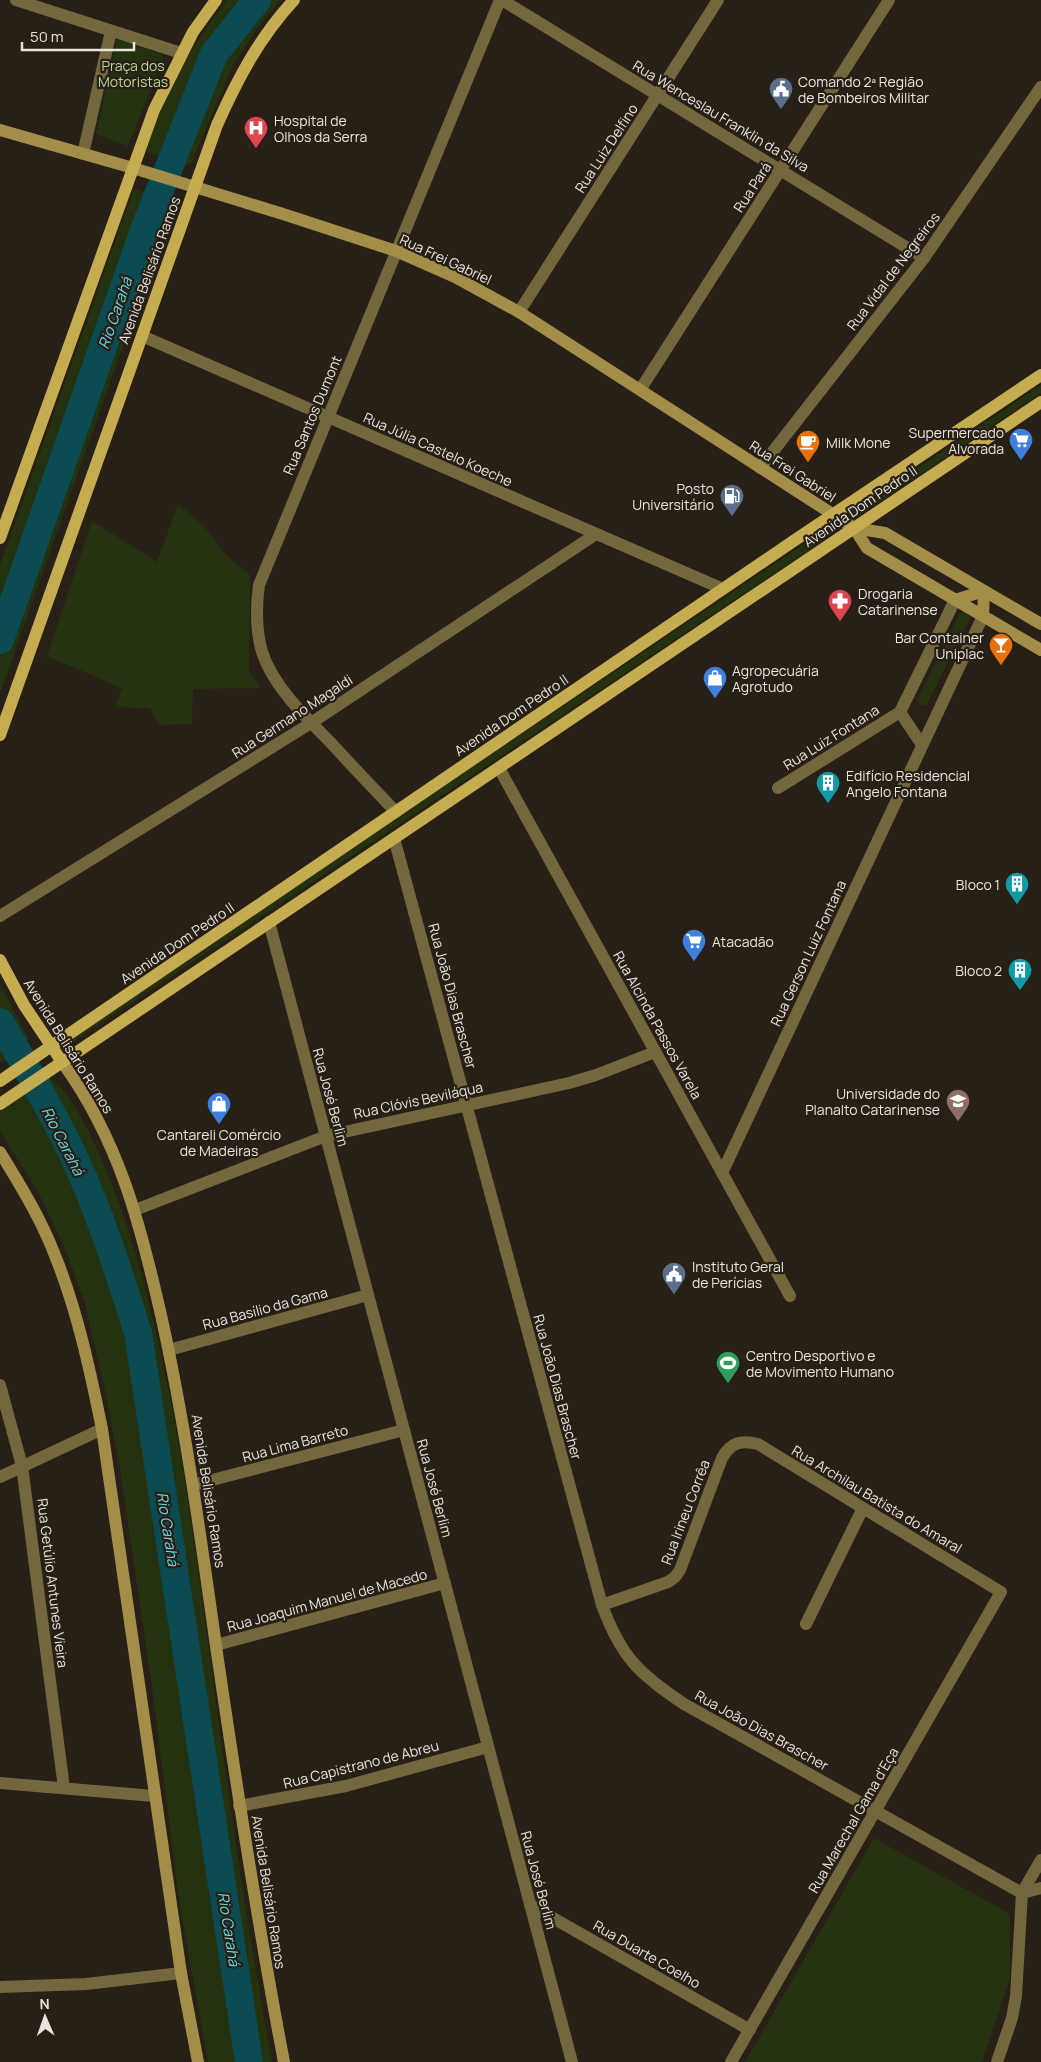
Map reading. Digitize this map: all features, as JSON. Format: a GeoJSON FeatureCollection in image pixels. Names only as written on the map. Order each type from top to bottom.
{"type":"FeatureCollection","features":[{"type":"Feature","properties":{"kind":"main road"},"geometry":{"type":"LineString","coordinates":[[0,538],[139,170],[154,110],[181,53],[193,32],[216,0]]}},
{"type":"Feature","properties":{"kind":"main road","name":"Avenida Belisário Ramos"},"geometry":{"type":"LineString","coordinates":[[0,735],[217,125],[237,83],[270,28],[294,0]]}},
{"type":"Feature","properties":{"kind":"main road","name":"Rua Frei Gabriel"},"geometry":{"type":"LineString","coordinates":[[0,131],[195,187],[396,252],[455,277],[519,312],[854,528]]}},
{"type":"Feature","properties":{"kind":"main road","name":"Avenida Dom Pedro II"},"geometry":{"type":"LineString","coordinates":[[0,1081],[1041,376]]}},
{"type":"Feature","properties":{"kind":"main road","name":"Avenida Dom Pedro II"},"geometry":{"type":"LineString","coordinates":[[2,1102],[1041,402]]}},
{"type":"Feature","properties":{"kind":"main road"},"geometry":{"type":"LineString","coordinates":[[854,528],[885,533],[1041,624]]}},
{"type":"Feature","properties":{"kind":"main road"},"geometry":{"type":"LineString","coordinates":[[854,528],[867,548],[1041,650]]}},
{"type":"Feature","properties":{"kind":"main road"},"geometry":{"type":"LineString","coordinates":[[955,600],[984,591]]}},
{"type":"Feature","properties":{"kind":"main road"},"geometry":{"type":"LineString","coordinates":[[983,616],[984,591]]}},
{"type":"Feature","properties":{"kind":"main road","name":"Avenida Belisário Ramos"},"geometry":{"type":"LineString","coordinates":[[0,960],[47,1049],[57,1065],[88,1099],[104,1128],[119,1163],[135,1210],[151,1271],[169,1350],[194,1485],[240,1806],[284,2062]]}},
{"type":"Feature","properties":{"kind":"main road"},"geometry":{"type":"LineString","coordinates":[[0,1152],[25,1193],[55,1253],[82,1340],[102,1429],[154,1796],[181,1973],[198,2062]]}},
{"type":"Feature","properties":{"kind":"street"},"geometry":{"type":"LineString","coordinates":[[16,0],[181,53]]}},
{"type":"Feature","properties":{"kind":"street","name":"Rua Wenceslau Franklin da Silva"},"geometry":{"type":"LineString","coordinates":[[501,0],[924,258]]}},
{"type":"Feature","properties":{"kind":"street","name":"Rua Santos Dumont"},"geometry":{"type":"LineString","coordinates":[[396,812],[312,723],[272,674],[262,652],[258,628],[256,605],[258,585],[501,0]]}},
{"type":"Feature","properties":{"kind":"street","name":"Rua Luiz Delfino"},"geometry":{"type":"LineString","coordinates":[[519,312],[718,0]]}},
{"type":"Feature","properties":{"kind":"street","name":"Rua Pará"},"geometry":{"type":"LineString","coordinates":[[640,390],[889,0]]}},
{"type":"Feature","properties":{"kind":"street"},"geometry":{"type":"LineString","coordinates":[[83,154],[111,31]]}},
{"type":"Feature","properties":{"kind":"street","name":"Rua Vidal de Negreiros"},"geometry":{"type":"LineString","coordinates":[[760,468],[924,258],[1041,87]]}},
{"type":"Feature","properties":{"kind":"street","name":"Rua Júlia Castelo Koeche"},"geometry":{"type":"LineString","coordinates":[[142,336],[723,590]]}},
{"type":"Feature","properties":{"kind":"street","name":"Rua Germano Magaldi"},"geometry":{"type":"LineString","coordinates":[[0,916],[312,723],[596,534]]}},
{"type":"Feature","properties":{"kind":"street"},"geometry":{"type":"LineString","coordinates":[[922,746],[900,712],[955,600]]}},
{"type":"Feature","properties":{"kind":"street","name":"Rua Gerson Luiz Fontana"},"geometry":{"type":"LineString","coordinates":[[722,1172],[983,616]]}},
{"type":"Feature","properties":{"kind":"street","name":"Rua Luiz Fontana"},"geometry":{"type":"LineString","coordinates":[[778,788],[900,712]]}},
{"type":"Feature","properties":{"kind":"street","name":"Rua Alcinda Passos Varela"},"geometry":{"type":"LineString","coordinates":[[499,768],[790,1296]]}},
{"type":"Feature","properties":{"kind":"street","name":"Rua João Dias Brascher"},"geometry":{"type":"LineString","coordinates":[[394,838],[602,1605],[623,1652],[659,1688],[684,1704],[1022,1893]]}},
{"type":"Feature","properties":{"kind":"street","name":"Rua José Berlim"},"geometry":{"type":"LineString","coordinates":[[269,922],[572,2062]]}},
{"type":"Feature","properties":{"kind":"street","name":"Rua Clóvis Beviláqua"},"geometry":{"type":"LineString","coordinates":[[135,1210],[326,1136],[569,1082],[596,1075],[655,1052]]}},
{"type":"Feature","properties":{"kind":"street","name":"Rua Basílio da Gama"},"geometry":{"type":"LineString","coordinates":[[169,1350],[368,1295]]}},
{"type":"Feature","properties":{"kind":"street","name":"Rua Getúlio Antunes Vieira"},"geometry":{"type":"LineString","coordinates":[[0,1385],[22,1466],[64,1788]]}},
{"type":"Feature","properties":{"kind":"street"},"geometry":{"type":"LineString","coordinates":[[0,1477],[102,1429]]}},
{"type":"Feature","properties":{"kind":"street","name":"Rua Lima Barreto"},"geometry":{"type":"LineString","coordinates":[[194,1485],[404,1430]]}},
{"type":"Feature","properties":{"kind":"street","name":"Rua Archilau Batista do Amaral"},"geometry":{"type":"LineString","coordinates":[[735,1443],[746,1441],[758,1444],[1001,1592]]}},
{"type":"Feature","properties":{"kind":"street","name":"Rua Irineu Corrêa"},"geometry":{"type":"LineString","coordinates":[[602,1605],[675,1578],[680,1570],[722,1458],[735,1443]]}},
{"type":"Feature","properties":{"kind":"street"},"geometry":{"type":"LineString","coordinates":[[806,1624],[862,1508]]}},
{"type":"Feature","properties":{"kind":"street","name":"Rua Joaquim Manuel de Macedo"},"geometry":{"type":"LineString","coordinates":[[216,1645],[445,1584]]}},
{"type":"Feature","properties":{"kind":"street","name":"Rua Marechal Gama d'Eça"},"geometry":{"type":"LineString","coordinates":[[731,2062],[1001,1592]]}},
{"type":"Feature","properties":{"kind":"street","name":"Rua Capistrano de Abreu"},"geometry":{"type":"LineString","coordinates":[[240,1806],[346,1786],[488,1747]]}},
{"type":"Feature","properties":{"kind":"street"},"geometry":{"type":"LineString","coordinates":[[0,1782],[154,1796]]}},
{"type":"Feature","properties":{"kind":"street"},"geometry":{"type":"LineString","coordinates":[[997,2062],[1012,2018],[1016,1996],[1022,1893],[1041,1860]]}},
{"type":"Feature","properties":{"kind":"street"},"geometry":{"type":"LineString","coordinates":[[1022,1893],[1041,1888]]}},
{"type":"Feature","properties":{"kind":"street","name":"Rua Duarte Coelho"},"geometry":{"type":"LineString","coordinates":[[530,1905],[750,2030]]}},
{"type":"Feature","properties":{"kind":"street"},"geometry":{"type":"LineString","coordinates":[[0,1987],[86,1984],[181,1973]]}},
{"type":"Feature","properties":{"kind":"green space"},"geometry":{"type":"Polygon","coordinates":[[[227,0],[280,0],[256,30],[234,63],[191,164],[187,165],[146,152],[144,149],[181,67],[227,0]]]}},
{"type":"Feature","properties":{"kind":"green space","name":"Praça dos Motoristas"},"geometry":{"type":"Polygon","coordinates":[[[117,39],[164,55],[128,146],[96,134],[117,39]]]}},
{"type":"Feature","properties":{"kind":"green space"},"geometry":{"type":"Polygon","coordinates":[[[134,189],[174,202],[0,693],[0,565],[134,189]]]}},
{"type":"Feature","properties":{"kind":"green space"},"geometry":{"type":"Polygon","coordinates":[[[1041,385],[1041,393],[859,516],[854,511],[1041,385]]]}},
{"type":"Feature","properties":{"kind":"green space"},"geometry":{"type":"Polygon","coordinates":[[[178,504],[204,526],[227,556],[250,575],[249,670],[261,688],[193,689],[192,724],[159,725],[150,708],[115,707],[122,688],[47,656],[92,521],[157,562],[178,504]]]}},
{"type":"Feature","properties":{"kind":"green space"},"geometry":{"type":"Polygon","coordinates":[[[819,534],[824,540],[61,1050],[58,1046],[819,534]]]}},
{"type":"Feature","properties":{"kind":"green space"},"geometry":{"type":"Polygon","coordinates":[[[964,611],[971,617],[926,706],[920,705],[917,701],[960,613],[964,611]]]}},
{"type":"Feature","properties":{"kind":"green space"},"geometry":{"type":"Polygon","coordinates":[[[0,985],[29,1039],[23,1048],[0,1063],[0,985]]]}},
{"type":"Feature","properties":{"kind":"green space"},"geometry":{"type":"Polygon","coordinates":[[[49,1078],[61,1088],[76,1109],[110,1179],[128,1228],[155,1329],[185,1480],[238,1857],[272,2062],[208,2062],[179,1900],[151,1680],[121,1476],[104,1385],[84,1301],[66,1251],[39,1194],[0,1131],[0,1112],[49,1078]]]}},
{"type":"Feature","properties":{"kind":"green space"},"geometry":{"type":"Polygon","coordinates":[[[874,1838],[1010,1914],[1010,1978],[982,2062],[745,2062],[874,1838]]]}},
{"type":"Feature","properties":{"kind":"waterway","name":"Rio Carahá"},"geometry":{"type":"LineString","coordinates":[[0,640],[144,230],[214,54],[257,0]]}},
{"type":"Feature","properties":{"kind":"waterway","name":"Rio Carahá"},"geometry":{"type":"LineString","coordinates":[[0,1022],[48,1106],[74,1157],[109,1244],[138,1333],[249,2062]]}},
{"type":"Feature","properties":{"kind":"place","name":"Comando 2ª Região de Bombeiros Militar"},"geometry":{"type":"Point","coordinates":[781,110]}},
{"type":"Feature","properties":{"kind":"place","name":"Hospital de Olhos da Serra"},"geometry":{"type":"Point","coordinates":[256,149]}},
{"type":"Feature","properties":{"kind":"place","name":"Supermercado Alvorada"},"geometry":{"type":"Point","coordinates":[1021,461]}},
{"type":"Feature","properties":{"kind":"place","name":"Milk Mone"},"geometry":{"type":"Point","coordinates":[808,463]}},
{"type":"Feature","properties":{"kind":"place","name":"Posto Universitário"},"geometry":{"type":"Point","coordinates":[732,517]}},
{"type":"Feature","properties":{"kind":"place","name":"Drogaria Catarinense"},"geometry":{"type":"Point","coordinates":[840,622]}},
{"type":"Feature","properties":{"kind":"place","name":"Bar Container Uniplac"},"geometry":{"type":"Point","coordinates":[1001,666]}},
{"type":"Feature","properties":{"kind":"place","name":"Agropecuária Agrotudo"},"geometry":{"type":"Point","coordinates":[715,699]}},
{"type":"Feature","properties":{"kind":"place","name":"Edifício Residencial Angelo Fontana"},"geometry":{"type":"Point","coordinates":[828,804]}},
{"type":"Feature","properties":{"kind":"place","name":"Bloco 1"},"geometry":{"type":"Point","coordinates":[1017,905]}},
{"type":"Feature","properties":{"kind":"place","name":"Atacadão"},"geometry":{"type":"Point","coordinates":[694,962]}},
{"type":"Feature","properties":{"kind":"place","name":"Bloco 2"},"geometry":{"type":"Point","coordinates":[1020,991]}},
{"type":"Feature","properties":{"kind":"place","name":"Universidade do Planalto Catarinense"},"geometry":{"type":"Point","coordinates":[958,1122]}},
{"type":"Feature","properties":{"kind":"place","name":"Cantareli Comércio de Madeiras"},"geometry":{"type":"Point","coordinates":[219,1125]}},
{"type":"Feature","properties":{"kind":"place","name":"Instituto Geral de Perícias"},"geometry":{"type":"Point","coordinates":[674,1295]}},
{"type":"Feature","properties":{"kind":"place","name":"Centro Desportivo e de Movimento Humano"},"geometry":{"type":"Point","coordinates":[728,1384]}}]}
